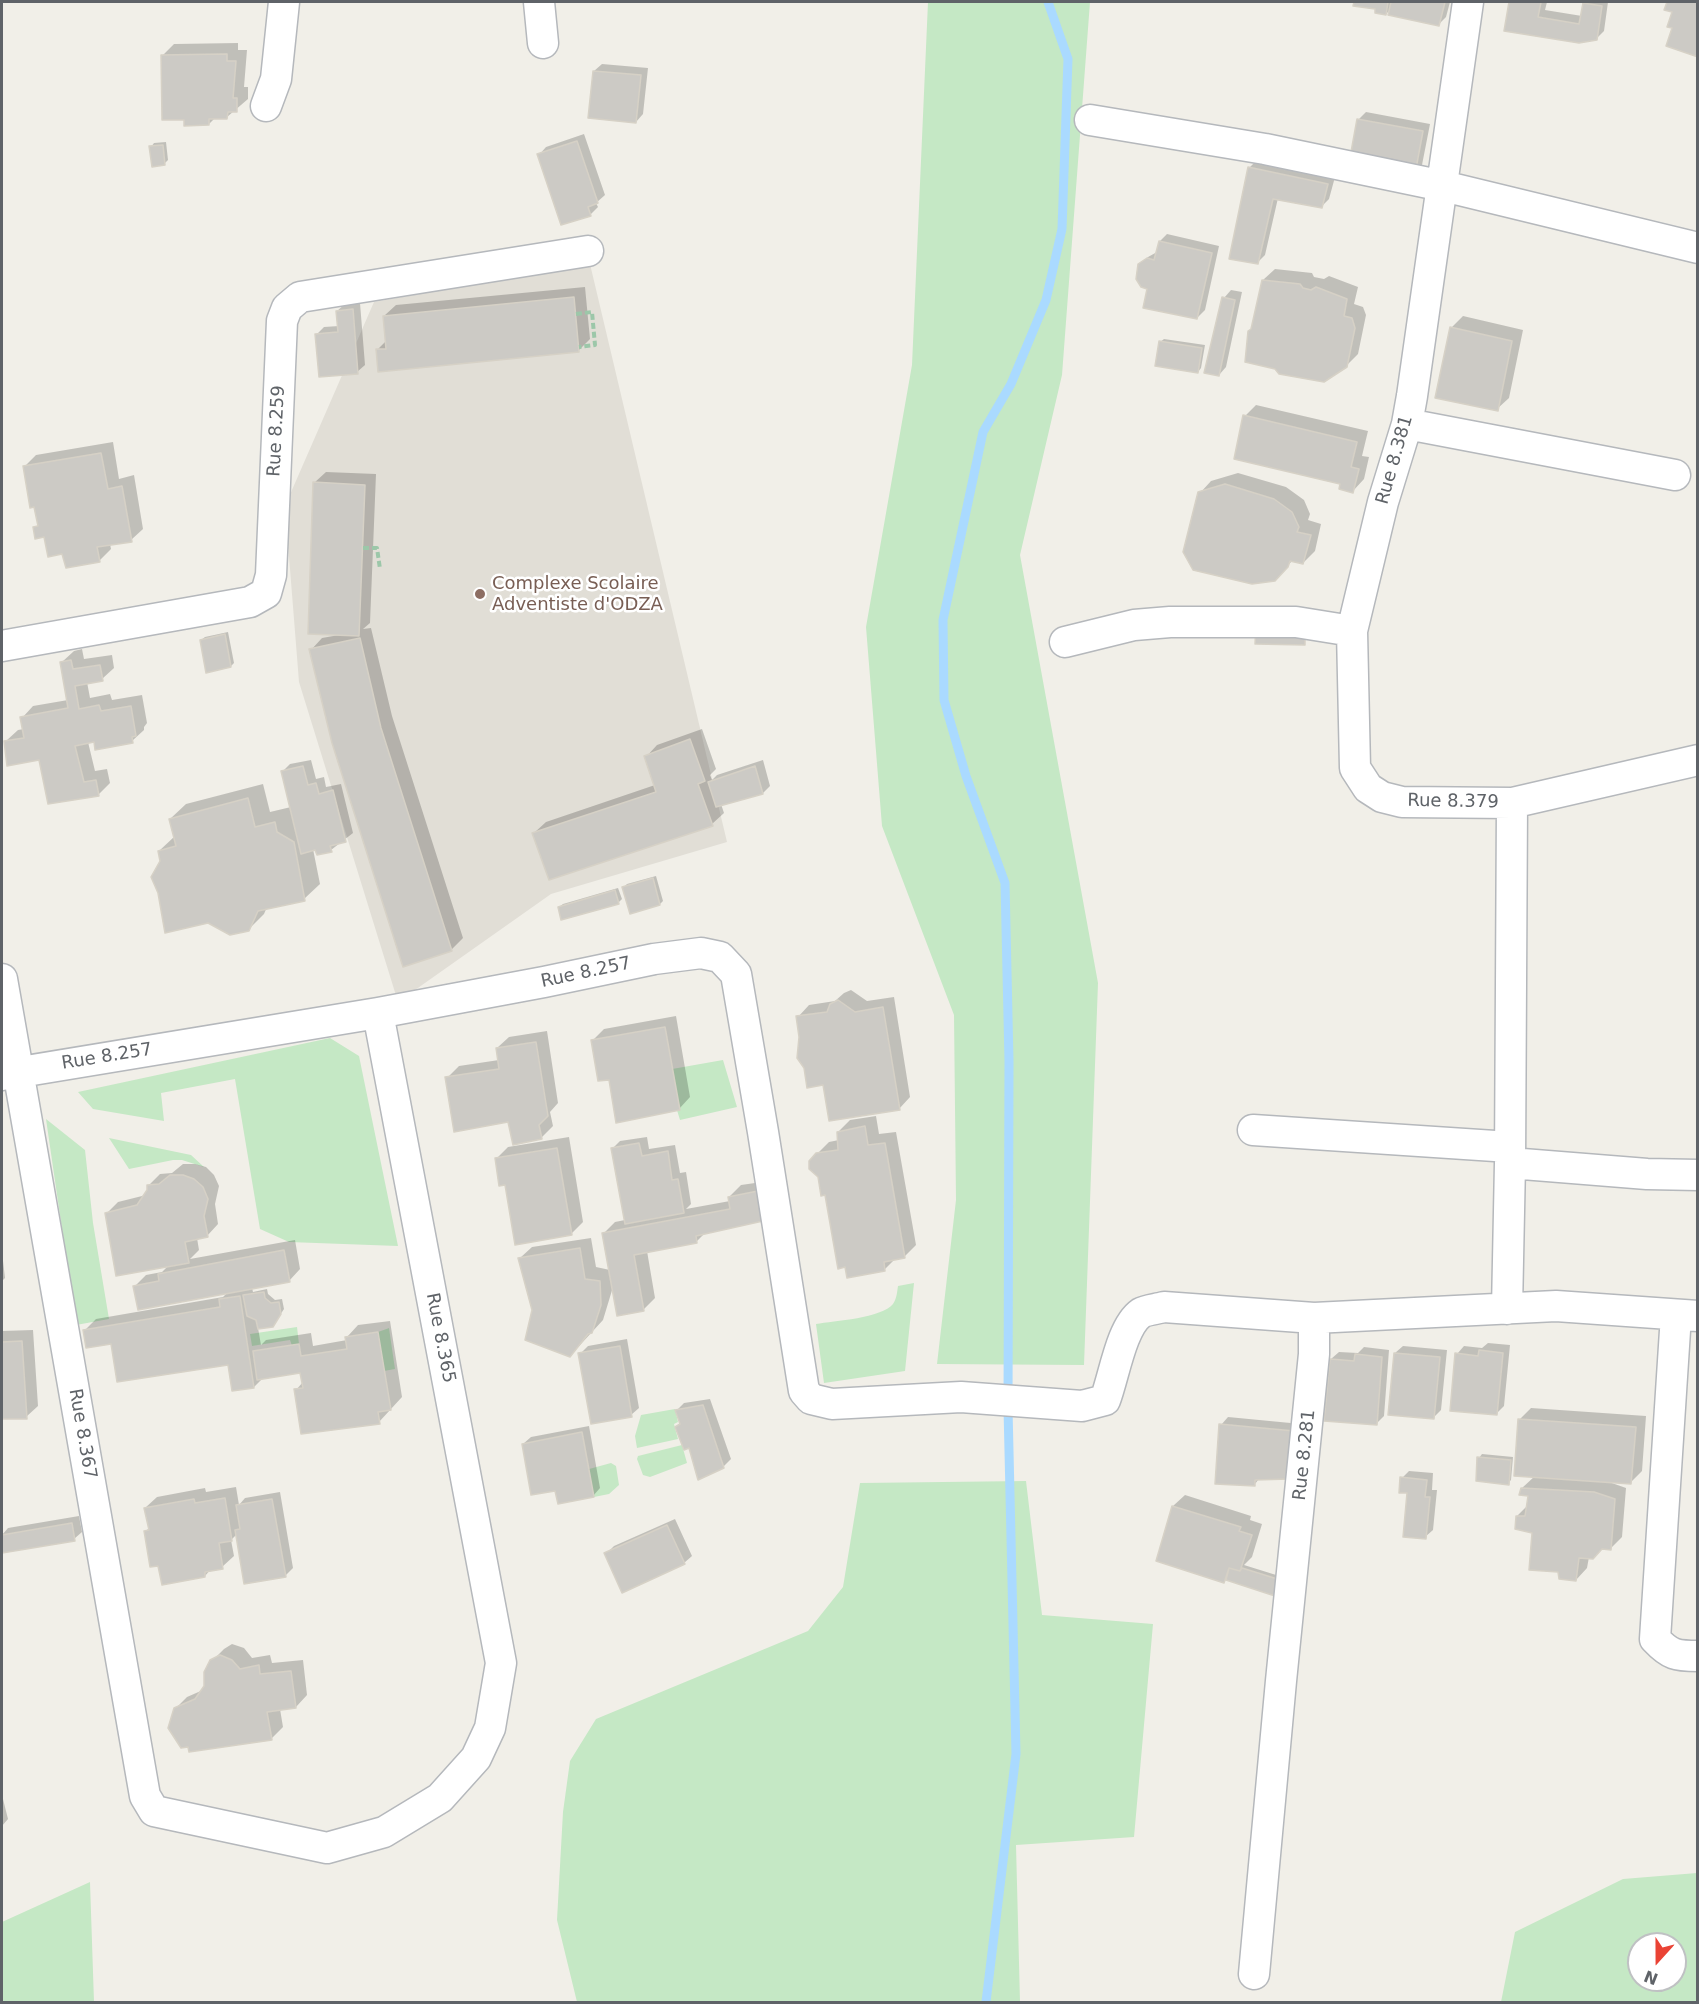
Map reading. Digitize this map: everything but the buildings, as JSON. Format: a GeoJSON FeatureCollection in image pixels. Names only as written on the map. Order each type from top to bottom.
{"type":"FeatureCollection","features":[{"type":"Feature","properties":{"kind":"street"},"geometry":{"type":"LineString","coordinates":[[266,106],[276,79],[284,2]]}},
{"type":"Feature","properties":{"kind":"street"},"geometry":{"type":"LineString","coordinates":[[539,2],[543,43]]}},
{"type":"Feature","properties":{"kind":"street","name":"Rue 8.381"},"geometry":{"type":"LineString","coordinates":[[1352,631],[1383,502],[1407,424],[1468,2]]}},
{"type":"Feature","properties":{"kind":"street"},"geometry":{"type":"LineString","coordinates":[[1090,120],[1265,149],[1443,186],[1698,248]]}},
{"type":"Feature","properties":{"kind":"street","name":"Rue 8.259"},"geometry":{"type":"LineString","coordinates":[[2,646],[250,602],[266,593],[271,575],[282,321],[287,308],[300,297],[588,251]]}},
{"type":"Feature","properties":{"kind":"street"},"geometry":{"type":"LineString","coordinates":[[1407,424],[1675,474]]}},
{"type":"Feature","properties":{"kind":"street"},"geometry":{"type":"LineString","coordinates":[[1065,642],[1134,625],[1170,622],[1296,622],[1352,631]]}},
{"type":"Feature","properties":{"kind":"street","name":"Rue 8.379"},"geometry":{"type":"LineString","coordinates":[[1352,631],[1355,768],[1368,788],[1382,797],[1402,802],[1512,803],[1698,760]]}},
{"type":"Feature","properties":{"kind":"street"},"geometry":{"type":"LineString","coordinates":[[1507,1309],[1512,803]]}},
{"type":"Feature","properties":{"kind":"street","name":"Rue 8.257"},"geometry":{"type":"LineString","coordinates":[[10,1073],[378,1013],[654,959],[701,953],[720,957],[736,974],[804,1391],[811,1399],[832,1404],[962,1397],[1082,1406],[1106,1400],[1124,1335],[1141,1313],[1164,1307],[1314,1318]]}},
{"type":"Feature","properties":{"kind":"street","name":"Rue 8.367"},"geometry":{"type":"LineString","coordinates":[[2,979],[10,1073],[145,1796]]}},
{"type":"Feature","properties":{"kind":"street","name":"Rue 8.365"},"geometry":{"type":"LineString","coordinates":[[145,1796],[154,1811],[327,1848],[384,1832],[440,1797],[476,1758],[490,1728],[501,1663],[378,1013]]}},
{"type":"Feature","properties":{"kind":"street"},"geometry":{"type":"LineString","coordinates":[[1253,1130],[1510,1155],[1647,1174],[1698,1174]]}},
{"type":"Feature","properties":{"kind":"street"},"geometry":{"type":"LineString","coordinates":[[1314,1318],[1556,1306],[1687,1315],[1655,1639],[1667,1652],[1681,1656],[1698,1656]]}},
{"type":"Feature","properties":{"kind":"street","name":"Rue 8.281"},"geometry":{"type":"LineString","coordinates":[[1254,1974],[1314,1354],[1314,1318]]}},
{"type":"Feature","properties":{"kind":"path"},"geometry":{"type":"LineString","coordinates":[[576,314],[592,312],[595,345],[579,347]]}},
{"type":"Feature","properties":{"kind":"path"},"geometry":{"type":"LineString","coordinates":[[363,548],[377,548],[380,569]]}},
{"type":"Feature","properties":{"kind":"shaded area","name":"Complexe Scolaire Adventiste d'ODZA"},"geometry":{"type":"Polygon","coordinates":[[[590,264],[727,842],[551,894],[398,1002],[299,682],[285,506],[374,302],[590,264]]]}},
{"type":"Feature","properties":{"kind":"green space"},"geometry":{"type":"Polygon","coordinates":[[[928,2],[1090,2],[1062,375],[1020,555],[1098,983],[1084,1365],[937,1364],[956,1200],[954,1015],[882,826],[866,627],[912,365],[928,2]]]}},
{"type":"Feature","properties":{"kind":"green space"},"geometry":{"type":"Polygon","coordinates":[[[330,1038],[359,1056],[398,1246],[289,1242],[260,1229],[235,1079],[161,1093],[164,1121],[93,1109],[78,1092],[330,1038]]]}},
{"type":"Feature","properties":{"kind":"green space"},"geometry":{"type":"Polygon","coordinates":[[[723,1060],[737,1107],[680,1120],[670,1087],[672,1069],[723,1060]]]}},
{"type":"Feature","properties":{"kind":"green space"},"geometry":{"type":"Polygon","coordinates":[[[46,1119],[85,1150],[93,1223],[109,1319],[76,1325],[46,1119]]]}},
{"type":"Feature","properties":{"kind":"green space"},"geometry":{"type":"Polygon","coordinates":[[[109,1138],[191,1155],[204,1167],[182,1160],[173,1160],[129,1169],[109,1138]]]}},
{"type":"Feature","properties":{"kind":"green space"},"geometry":{"type":"Polygon","coordinates":[[[914,1283],[905,1371],[824,1383],[816,1324],[879,1313],[893,1304],[898,1286],[914,1283]]]}},
{"type":"Feature","properties":{"kind":"green space"},"geometry":{"type":"Polygon","coordinates":[[[297,1327],[299,1344],[292,1346],[290,1340],[252,1346],[250,1334],[297,1327]]]}},
{"type":"Feature","properties":{"kind":"green space"},"geometry":{"type":"Polygon","coordinates":[[[389,1328],[395,1369],[384,1371],[378,1332],[389,1328]]]}},
{"type":"Feature","properties":{"kind":"green space"},"geometry":{"type":"Polygon","coordinates":[[[675,1409],[678,1422],[674,1424],[678,1439],[637,1448],[635,1436],[641,1415],[675,1409]]]}},
{"type":"Feature","properties":{"kind":"green space"},"geometry":{"type":"Polygon","coordinates":[[[682,1445],[687,1463],[650,1477],[643,1475],[638,1456],[682,1445]]]}},
{"type":"Feature","properties":{"kind":"green space"},"geometry":{"type":"Polygon","coordinates":[[[611,1463],[616,1466],[619,1485],[609,1494],[594,1497],[589,1469],[611,1463]]]}},
{"type":"Feature","properties":{"kind":"green space"},"geometry":{"type":"Polygon","coordinates":[[[1026,1481],[1042,1615],[1153,1624],[1134,1837],[1016,1845],[1020,2002],[577,2002],[557,1920],[563,1812],[570,1761],[596,1719],[808,1631],[843,1587],[860,1483],[1026,1481]]]}},
{"type":"Feature","properties":{"kind":"green space"},"geometry":{"type":"Polygon","coordinates":[[[1697,1873],[1697,2002],[1501,2002],[1515,1932],[1623,1879],[1697,1873]]]}},
{"type":"Feature","properties":{"kind":"green space"},"geometry":{"type":"Polygon","coordinates":[[[90,1882],[94,2002],[2,2002],[2,1922],[90,1882]]]}},
{"type":"Feature","properties":{"kind":"waterway"},"geometry":{"type":"LineString","coordinates":[[986,2002],[1016,1754],[1008,1408],[1009,1061],[1005,883],[966,776],[944,700],[943,620],[983,432],[1011,384],[1046,300],[1062,229],[1068,59],[1048,2]]}},
{"type":"Feature","properties":{"kind":"place","name":"Complexe Scolaire Adventiste d'ODZA"},"geometry":{"type":"Point","coordinates":[480,594]}}]}
